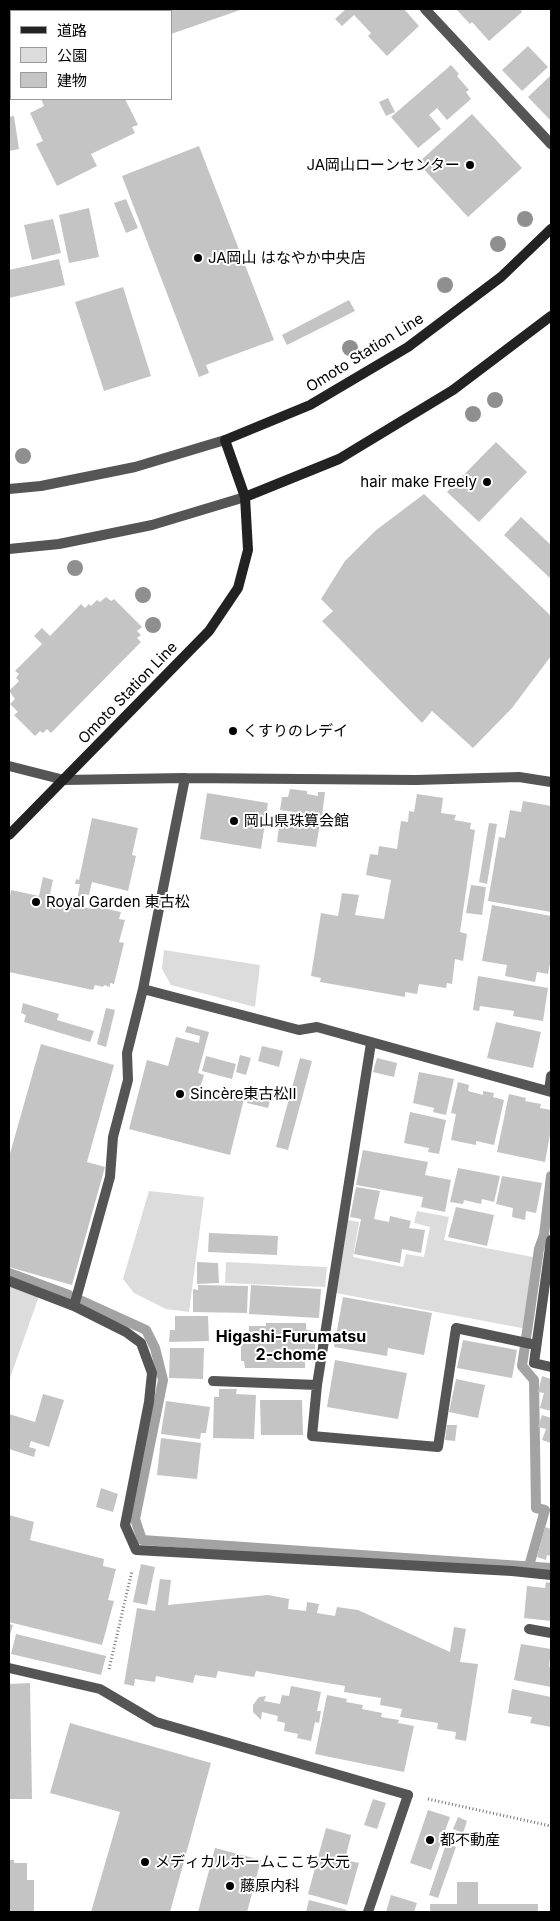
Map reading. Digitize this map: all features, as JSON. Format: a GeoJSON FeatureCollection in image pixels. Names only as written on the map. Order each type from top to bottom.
{"type":"FeatureCollection","features":[{"type":"Feature","properties":{"kind":"main road","name":"Omoto Station Line"},"geometry":{"type":"LineString","coordinates":[[9,835],[210,631],[238,588],[248,550],[245,497],[225,440],[310,405],[408,347],[501,277],[551,229]]}},
{"type":"Feature","properties":{"kind":"main road"},"geometry":{"type":"LineString","coordinates":[[245,497],[347,454],[453,390],[551,316]]}},
{"type":"Feature","properties":{"kind":"street"},"geometry":{"type":"LineString","coordinates":[[425,9],[551,144]]}},
{"type":"Feature","properties":{"kind":"street"},"geometry":{"type":"LineString","coordinates":[[9,488],[41,486],[135,467],[225,440]]}},
{"type":"Feature","properties":{"kind":"street"},"geometry":{"type":"LineString","coordinates":[[9,549],[60,544],[152,525],[245,497]]}},
{"type":"Feature","properties":{"kind":"street"},"geometry":{"type":"LineString","coordinates":[[9,766],[64,780],[184,778],[416,780],[519,777],[551,782]]}},
{"type":"Feature","properties":{"kind":"street"},"geometry":{"type":"LineString","coordinates":[[74,1306],[110,1177],[113,1136],[128,1080],[127,1053],[143,989],[184,778]]}},
{"type":"Feature","properties":{"kind":"street"},"geometry":{"type":"LineString","coordinates":[[143,989],[299,1030],[317,1027],[550,1092],[551,1076]]}},
{"type":"Feature","properties":{"kind":"street"},"geometry":{"type":"LineString","coordinates":[[371,1043],[317,1384],[312,1436],[438,1447],[456,1328],[529,1344]]}},
{"type":"Feature","properties":{"kind":"street"},"geometry":{"type":"LineString","coordinates":[[551,1240],[529,1344],[534,1363],[551,1367]]}},
{"type":"Feature","properties":{"kind":"street"},"geometry":{"type":"LineString","coordinates":[[9,1281],[74,1306],[126,1332],[141,1343],[152,1373],[149,1402],[125,1525],[136,1550],[512,1571],[551,1575]]}},
{"type":"Feature","properties":{"kind":"street"},"geometry":{"type":"LineString","coordinates":[[213,1380],[317,1384]]}},
{"type":"Feature","properties":{"kind":"street"},"geometry":{"type":"LineString","coordinates":[[529,1629],[551,1633]]}},
{"type":"Feature","properties":{"kind":"street"},"geometry":{"type":"LineString","coordinates":[[9,1668],[100,1689],[156,1722],[408,1795],[368,1912]]}},
{"type":"Feature","properties":{"kind":"path"},"geometry":{"type":"LineString","coordinates":[[100,1689],[105,1685],[136,1550]]}},
{"type":"Feature","properties":{"kind":"path"},"geometry":{"type":"LineString","coordinates":[[408,1795],[551,1826]]}},
{"type":"Feature","properties":{"kind":"green space"},"geometry":{"type":"Polygon","coordinates":[[[164,950],[260,965],[255,1007],[171,985],[162,969],[164,950]]]}},
{"type":"Feature","properties":{"kind":"green space"},"geometry":{"type":"Polygon","coordinates":[[[149,1191],[204,1197],[189,1312],[166,1309],[134,1293],[123,1279],[149,1191]]]}},
{"type":"Feature","properties":{"kind":"green space"},"geometry":{"type":"Polygon","coordinates":[[[417,1211],[449,1217],[444,1240],[538,1258],[527,1329],[336,1293],[348,1220],[359,1222],[353,1257],[403,1267],[406,1254],[424,1257],[430,1227],[414,1223],[417,1211]]]}},
{"type":"Feature","properties":{"kind":"green space"},"geometry":{"type":"Polygon","coordinates":[[[226,1262],[327,1267],[325,1287],[225,1283],[226,1262]]]}},
{"type":"Feature","properties":{"kind":"green space"},"geometry":{"type":"Polygon","coordinates":[[[9,1286],[39,1296],[9,1381],[9,1286]]]}},
{"type":"Feature","properties":{"kind":"building"},"geometry":{"type":"Polygon","coordinates":[[[243,9],[172,34],[172,10],[141,10],[243,9]]]}},
{"type":"Feature","properties":{"kind":"building"},"geometry":{"type":"Polygon","coordinates":[[[346,9],[404,9],[419,26],[387,56],[368,36],[371,33],[354,15],[342,26],[335,19],[346,9]]]}},
{"type":"Feature","properties":{"kind":"building"},"geometry":{"type":"Polygon","coordinates":[[[456,9],[520,9],[522,12],[489,41],[472,22],[470,24],[456,9]]]}},
{"type":"Feature","properties":{"kind":"building"},"geometry":{"type":"Polygon","coordinates":[[[528,46],[548,67],[522,91],[502,70],[528,46]]]}},
{"type":"Feature","properties":{"kind":"building"},"geometry":{"type":"Polygon","coordinates":[[[451,65],[459,74],[457,76],[469,90],[466,92],[471,99],[447,120],[437,108],[429,115],[441,129],[418,148],[391,117],[451,65]]]}},
{"type":"Feature","properties":{"kind":"building"},"geometry":{"type":"Polygon","coordinates":[[[550,76],[551,78],[551,121],[528,97],[550,76]]]}},
{"type":"Feature","properties":{"kind":"building"},"geometry":{"type":"Polygon","coordinates":[[[388,98],[395,112],[386,116],[379,102],[388,98]]]}},
{"type":"Feature","properties":{"kind":"building"},"geometry":{"type":"Polygon","coordinates":[[[41,100],[126,100],[138,125],[132,127],[135,133],[91,154],[97,166],[57,186],[36,144],[43,141],[30,113],[44,106],[41,100]]]}},
{"type":"Feature","properties":{"kind":"building"},"geometry":{"type":"Polygon","coordinates":[[[472,114],[522,168],[468,217],[418,163],[472,114]]]}},
{"type":"Feature","properties":{"kind":"building"},"geometry":{"type":"Polygon","coordinates":[[[14,116],[19,149],[9,151],[9,117],[14,116]]]}},
{"type":"Feature","properties":{"kind":"building"},"geometry":{"type":"Polygon","coordinates":[[[199,146],[274,340],[206,365],[209,373],[199,377],[122,176],[199,146]]]}},
{"type":"Feature","properties":{"kind":"building"},"geometry":{"type":"Polygon","coordinates":[[[126,199],[138,228],[126,233],[114,203],[126,199]]]}},
{"type":"Feature","properties":{"kind":"building"},"geometry":{"type":"Polygon","coordinates":[[[89,208],[99,257],[69,263],[59,215],[89,208]]]}},
{"type":"Feature","properties":{"kind":"building"},"geometry":{"type":"Polygon","coordinates":[[[53,219],[61,253],[32,260],[24,225],[53,219]]]}},
{"type":"Feature","properties":{"kind":"building"},"geometry":{"type":"Polygon","coordinates":[[[59,259],[65,285],[9,298],[9,270],[59,259]]]}},
{"type":"Feature","properties":{"kind":"building"},"geometry":{"type":"Polygon","coordinates":[[[123,287],[151,376],[104,391],[75,302],[123,287]]]}},
{"type":"Feature","properties":{"kind":"building"},"geometry":{"type":"Polygon","coordinates":[[[349,300],[355,311],[287,345],[282,335],[349,300]]]}},
{"type":"Feature","properties":{"kind":"building","name":"hair make Freely"},"geometry":{"type":"Polygon","coordinates":[[[496,442],[527,472],[479,522],[447,492],[496,442]]]}},
{"type":"Feature","properties":{"kind":"building"},"geometry":{"type":"Polygon","coordinates":[[[424,494],[551,616],[551,656],[512,708],[473,748],[432,711],[422,723],[322,621],[333,611],[321,599],[345,561],[375,531],[424,494]]]}},
{"type":"Feature","properties":{"kind":"building"},"geometry":{"type":"Polygon","coordinates":[[[521,517],[551,545],[551,579],[504,535],[521,517]]]}},
{"type":"Feature","properties":{"kind":"building"},"geometry":{"type":"Polygon","coordinates":[[[106,597],[111,601],[114,599],[142,627],[137,631],[141,635],[137,638],[141,642],[51,733],[47,729],[43,733],[40,731],[35,736],[14,715],[18,712],[10,704],[15,699],[9,691],[19,681],[16,678],[19,674],[15,671],[42,644],[34,636],[42,628],[50,636],[81,604],[85,608],[89,604],[91,606],[97,600],[100,602],[106,597]]]}},
{"type":"Feature","properties":{"kind":"building"},"geometry":{"type":"Polygon","coordinates":[[[290,789],[307,791],[307,794],[318,796],[318,792],[325,792],[322,816],[280,810],[282,797],[288,797],[290,789]]]}},
{"type":"Feature","properties":{"kind":"building"},"geometry":{"type":"Polygon","coordinates":[[[207,793],[268,803],[261,849],[200,839],[207,793]]]}},
{"type":"Feature","properties":{"kind":"building"},"geometry":{"type":"Polygon","coordinates":[[[417,794],[443,798],[441,813],[456,815],[454,820],[471,823],[470,829],[475,830],[460,932],[467,934],[463,961],[455,959],[452,984],[447,983],[446,988],[419,984],[417,994],[405,992],[405,997],[320,982],[321,978],[311,976],[321,913],[338,916],[342,893],[359,895],[355,915],[384,919],[391,880],[366,875],[370,854],[378,855],[379,846],[397,849],[401,821],[408,822],[409,811],[414,812],[417,794]]]}},
{"type":"Feature","properties":{"kind":"building"},"geometry":{"type":"Polygon","coordinates":[[[523,801],[551,806],[551,912],[488,901],[499,837],[505,838],[510,810],[521,812],[523,801]]]}},
{"type":"Feature","properties":{"kind":"building"},"geometry":{"type":"Polygon","coordinates":[[[281,812],[321,817],[316,847],[277,842],[281,812]]]}},
{"type":"Feature","properties":{"kind":"building","name":"Royal Garden 東古松"},"geometry":{"type":"Polygon","coordinates":[[[92,818],[138,828],[132,855],[136,856],[128,891],[92,882],[89,895],[84,894],[82,907],[92,909],[93,906],[121,912],[119,919],[125,920],[119,942],[124,943],[114,984],[110,983],[110,987],[95,985],[93,990],[9,972],[9,896],[11,890],[39,896],[43,877],[53,880],[49,899],[76,905],[80,884],[75,884],[76,879],[79,880],[92,818]]]}},
{"type":"Feature","properties":{"kind":"building"},"geometry":{"type":"Polygon","coordinates":[[[489,823],[497,824],[487,884],[479,882],[489,823]]]}},
{"type":"Feature","properties":{"kind":"building"},"geometry":{"type":"Polygon","coordinates":[[[471,885],[486,887],[482,915],[466,913],[471,885]]]}},
{"type":"Feature","properties":{"kind":"building"},"geometry":{"type":"Polygon","coordinates":[[[492,905],[551,916],[551,958],[548,974],[537,972],[535,982],[505,976],[507,965],[482,961],[492,905]]]}},
{"type":"Feature","properties":{"kind":"building"},"geometry":{"type":"Polygon","coordinates":[[[478,976],[548,988],[543,1021],[513,1016],[514,1011],[480,1006],[479,1011],[473,1010],[478,976]]]}},
{"type":"Feature","properties":{"kind":"building"},"geometry":{"type":"Polygon","coordinates":[[[23,1003],[59,1014],[57,1020],[94,1031],[90,1042],[24,1022],[26,1015],[21,1013],[23,1003]]]}},
{"type":"Feature","properties":{"kind":"building"},"geometry":{"type":"Polygon","coordinates":[[[106,1008],[115,1010],[106,1047],[97,1044],[106,1008]]]}},
{"type":"Feature","properties":{"kind":"building"},"geometry":{"type":"Polygon","coordinates":[[[496,1022],[541,1032],[533,1068],[487,1058],[496,1022]]]}},
{"type":"Feature","properties":{"kind":"building","name":"Sincère東古松Ⅱ"},"geometry":{"type":"Polygon","coordinates":[[[187,1026],[209,1032],[198,1073],[204,1075],[200,1088],[244,1099],[230,1155],[129,1129],[147,1060],[168,1066],[176,1037],[199,1043],[200,1036],[185,1032],[187,1026]]]}},
{"type":"Feature","properties":{"kind":"building"},"geometry":{"type":"Polygon","coordinates":[[[41,1044],[114,1065],[87,1162],[105,1167],[72,1285],[9,1267],[9,1157],[41,1044]]]}},
{"type":"Feature","properties":{"kind":"building"},"geometry":{"type":"Polygon","coordinates":[[[262,1046],[283,1051],[279,1067],[258,1061],[262,1046]]]}},
{"type":"Feature","properties":{"kind":"building"},"geometry":{"type":"Polygon","coordinates":[[[240,1055],[251,1058],[246,1075],[236,1072],[240,1055]]]}},
{"type":"Feature","properties":{"kind":"building"},"geometry":{"type":"Polygon","coordinates":[[[206,1056],[236,1064],[232,1079],[202,1071],[206,1056]]]}},
{"type":"Feature","properties":{"kind":"building"},"geometry":{"type":"Polygon","coordinates":[[[300,1058],[312,1061],[288,1150],[276,1147],[300,1058]]]}},
{"type":"Feature","properties":{"kind":"building"},"geometry":{"type":"Polygon","coordinates":[[[377,1058],[397,1063],[394,1077],[373,1072],[377,1058]]]}},
{"type":"Feature","properties":{"kind":"building"},"geometry":{"type":"Polygon","coordinates":[[[419,1072],[454,1079],[446,1115],[433,1112],[434,1108],[413,1103],[419,1072]]]}},
{"type":"Feature","properties":{"kind":"building"},"geometry":{"type":"Polygon","coordinates":[[[458,1082],[469,1085],[468,1091],[483,1095],[483,1091],[494,1093],[493,1097],[504,1100],[494,1145],[476,1141],[476,1145],[451,1140],[456,1114],[451,1113],[458,1082]]]}},
{"type":"Feature","properties":{"kind":"building"},"geometry":{"type":"Polygon","coordinates":[[[252,1088],[272,1094],[268,1108],[247,1103],[252,1088]]]}},
{"type":"Feature","properties":{"kind":"building"},"geometry":{"type":"Polygon","coordinates":[[[509,1094],[526,1098],[525,1101],[541,1104],[540,1108],[551,1110],[551,1129],[545,1162],[497,1152],[509,1094]]]}},
{"type":"Feature","properties":{"kind":"building"},"geometry":{"type":"Polygon","coordinates":[[[410,1112],[446,1120],[439,1154],[428,1152],[429,1148],[404,1143],[410,1112]]]}},
{"type":"Feature","properties":{"kind":"building"},"geometry":{"type":"Polygon","coordinates":[[[363,1150],[428,1162],[425,1175],[451,1180],[445,1212],[421,1207],[423,1197],[356,1185],[363,1150]]]}},
{"type":"Feature","properties":{"kind":"building"},"geometry":{"type":"Polygon","coordinates":[[[458,1168],[500,1176],[494,1202],[482,1199],[481,1204],[464,1200],[463,1204],[450,1202],[458,1168]]]}},
{"type":"Feature","properties":{"kind":"building"},"geometry":{"type":"Polygon","coordinates":[[[502,1176],[542,1183],[536,1213],[526,1211],[525,1220],[512,1217],[513,1208],[496,1204],[502,1176]]]}},
{"type":"Feature","properties":{"kind":"building"},"geometry":{"type":"Polygon","coordinates":[[[356,1187],[380,1191],[374,1219],[389,1222],[390,1216],[411,1221],[409,1228],[425,1230],[421,1253],[402,1249],[400,1263],[354,1254],[361,1219],[350,1217],[356,1187]]]}},
{"type":"Feature","properties":{"kind":"building"},"geometry":{"type":"Polygon","coordinates":[[[456,1207],[494,1215],[487,1246],[448,1237],[456,1207]]]}},
{"type":"Feature","properties":{"kind":"building"},"geometry":{"type":"Polygon","coordinates":[[[209,1233],[278,1236],[277,1255],[208,1252],[209,1233]]]}},
{"type":"Feature","properties":{"kind":"building"},"geometry":{"type":"Polygon","coordinates":[[[197,1262],[218,1263],[219,1283],[197,1284],[197,1262]]]}},
{"type":"Feature","properties":{"kind":"building"},"geometry":{"type":"Polygon","coordinates":[[[198,1285],[248,1286],[247,1313],[193,1312],[193,1289],[198,1290],[198,1285]]]}},
{"type":"Feature","properties":{"kind":"building"},"geometry":{"type":"Polygon","coordinates":[[[251,1285],[321,1289],[319,1318],[249,1314],[251,1285]]]}},
{"type":"Feature","properties":{"kind":"building"},"geometry":{"type":"Polygon","coordinates":[[[343,1297],[432,1313],[424,1355],[388,1348],[387,1356],[334,1347],[343,1297]]]}},
{"type":"Feature","properties":{"kind":"building"},"geometry":{"type":"Polygon","coordinates":[[[175,1316],[208,1316],[209,1341],[169,1342],[170,1330],[175,1330],[175,1316]]]}},
{"type":"Feature","properties":{"kind":"building"},"geometry":{"type":"Polygon","coordinates":[[[266,1323],[306,1323],[306,1330],[315,1331],[315,1350],[305,1350],[305,1368],[245,1368],[244,1361],[241,1361],[241,1344],[249,1343],[249,1326],[266,1326],[266,1323]]]}},
{"type":"Feature","properties":{"kind":"building"},"geometry":{"type":"Polygon","coordinates":[[[463,1340],[517,1350],[512,1378],[457,1368],[463,1340]]]}},
{"type":"Feature","properties":{"kind":"building"},"geometry":{"type":"Polygon","coordinates":[[[170,1348],[204,1348],[203,1379],[169,1378],[170,1348]]]}},
{"type":"Feature","properties":{"kind":"building"},"geometry":{"type":"Polygon","coordinates":[[[335,1360],[407,1373],[398,1419],[327,1407],[335,1360]]]}},
{"type":"Feature","properties":{"kind":"building"},"geometry":{"type":"Polygon","coordinates":[[[542,1376],[551,1379],[551,1411],[540,1408],[544,1393],[538,1392],[542,1376]]]}},
{"type":"Feature","properties":{"kind":"building"},"geometry":{"type":"Polygon","coordinates":[[[456,1379],[485,1385],[478,1418],[449,1412],[456,1379]]]}},
{"type":"Feature","properties":{"kind":"building"},"geometry":{"type":"Polygon","coordinates":[[[219,1389],[237,1389],[236,1394],[256,1395],[254,1439],[213,1438],[214,1397],[219,1397],[219,1389]]]}},
{"type":"Feature","properties":{"kind":"building"},"geometry":{"type":"Polygon","coordinates":[[[43,1394],[64,1400],[49,1447],[31,1441],[29,1447],[36,1449],[34,1457],[9,1449],[9,1414],[35,1422],[43,1394]]]}},
{"type":"Feature","properties":{"kind":"building"},"geometry":{"type":"Polygon","coordinates":[[[260,1400],[302,1400],[303,1435],[261,1435],[260,1400]]]}},
{"type":"Feature","properties":{"kind":"building"},"geometry":{"type":"Polygon","coordinates":[[[166,1401],[210,1407],[206,1433],[201,1433],[200,1439],[161,1434],[166,1401]]]}},
{"type":"Feature","properties":{"kind":"building"},"geometry":{"type":"Polygon","coordinates":[[[542,1415],[551,1418],[551,1443],[542,1440],[546,1429],[538,1427],[542,1415]]]}},
{"type":"Feature","properties":{"kind":"building"},"geometry":{"type":"Polygon","coordinates":[[[447,1425],[457,1425],[455,1441],[445,1440],[447,1425]]]}},
{"type":"Feature","properties":{"kind":"building"},"geometry":{"type":"Polygon","coordinates":[[[161,1438],[201,1443],[197,1479],[157,1475],[161,1438]]]}},
{"type":"Feature","properties":{"kind":"building"},"geometry":{"type":"Polygon","coordinates":[[[101,1488],[118,1494],[113,1512],[96,1507],[101,1488]]]}},
{"type":"Feature","properties":{"kind":"building"},"geometry":{"type":"Polygon","coordinates":[[[9,1515],[34,1522],[30,1540],[104,1559],[103,1566],[116,1569],[108,1600],[114,1601],[102,1645],[9,1622],[9,1515]]]}},
{"type":"Feature","properties":{"kind":"building"},"geometry":{"type":"Polygon","coordinates":[[[545,1527],[551,1529],[551,1556],[547,1555],[546,1560],[537,1557],[545,1527]]]}},
{"type":"Feature","properties":{"kind":"building"},"geometry":{"type":"Polygon","coordinates":[[[141,1564],[155,1567],[147,1605],[133,1602],[141,1564]]]}},
{"type":"Feature","properties":{"kind":"building"},"geometry":{"type":"Polygon","coordinates":[[[160,1579],[171,1580],[168,1605],[268,1595],[289,1599],[288,1609],[306,1611],[307,1602],[319,1604],[317,1613],[335,1616],[337,1607],[358,1610],[450,1652],[454,1627],[466,1629],[460,1662],[478,1664],[466,1741],[455,1739],[456,1732],[437,1729],[438,1723],[400,1717],[402,1709],[380,1705],[381,1698],[344,1692],[345,1686],[256,1671],[254,1677],[218,1671],[216,1678],[195,1675],[193,1683],[156,1676],[155,1682],[135,1679],[134,1686],[124,1684],[137,1608],[155,1611],[160,1579]]]}},
{"type":"Feature","properties":{"kind":"building"},"geometry":{"type":"Polygon","coordinates":[[[546,1582],[551,1583],[551,1621],[524,1618],[527,1586],[545,1588],[546,1582]]]}},
{"type":"Feature","properties":{"kind":"building"},"geometry":{"type":"Polygon","coordinates":[[[9,1624],[13,1625],[9,1638],[9,1624]]]}},
{"type":"Feature","properties":{"kind":"building"},"geometry":{"type":"Polygon","coordinates":[[[16,1634],[106,1656],[101,1675],[11,1654],[16,1634]]]}},
{"type":"Feature","properties":{"kind":"building"},"geometry":{"type":"Polygon","coordinates":[[[521,1644],[551,1649],[549,1667],[551,1667],[551,1687],[514,1680],[521,1644]]]}},
{"type":"Feature","properties":{"kind":"building"},"geometry":{"type":"Polygon","coordinates":[[[30,1683],[32,1799],[9,1799],[9,1684],[30,1683]]]}},
{"type":"Feature","properties":{"kind":"building"},"geometry":{"type":"Polygon","coordinates":[[[291,1686],[321,1692],[317,1711],[321,1711],[319,1723],[315,1722],[311,1741],[297,1738],[298,1734],[284,1731],[285,1723],[277,1721],[278,1716],[262,1712],[261,1720],[253,1712],[253,1705],[259,1697],[266,1696],[264,1701],[280,1704],[282,1695],[289,1696],[291,1686]]]}},
{"type":"Feature","properties":{"kind":"building"},"geometry":{"type":"Polygon","coordinates":[[[512,1689],[551,1697],[551,1727],[530,1723],[532,1717],[508,1713],[512,1689]]]}},
{"type":"Feature","properties":{"kind":"building"},"geometry":{"type":"Polygon","coordinates":[[[327,1695],[347,1699],[346,1702],[363,1705],[362,1709],[382,1713],[381,1717],[399,1720],[398,1723],[414,1726],[404,1772],[315,1754],[327,1695]]]}},
{"type":"Feature","properties":{"kind":"building","name":"メディカルホームここち大元"},"geometry":{"type":"Polygon","coordinates":[[[70,1723],[211,1763],[170,1912],[91,1912],[120,1812],[50,1793],[70,1723]]]}},
{"type":"Feature","properties":{"kind":"building"},"geometry":{"type":"Polygon","coordinates":[[[373,1799],[386,1803],[377,1829],[364,1825],[373,1799]]]}},
{"type":"Feature","properties":{"kind":"building","name":"都不動産"},"geometry":{"type":"Polygon","coordinates":[[[428,1810],[450,1817],[431,1870],[410,1863],[428,1810]]]}},
{"type":"Feature","properties":{"kind":"building"},"geometry":{"type":"Polygon","coordinates":[[[458,1817],[467,1821],[463,1833],[453,1829],[458,1817]]]}},
{"type":"Feature","properties":{"kind":"building"},"geometry":{"type":"Polygon","coordinates":[[[326,1828],[351,1835],[345,1860],[359,1863],[347,1905],[308,1894],[326,1828]]]}},
{"type":"Feature","properties":{"kind":"building"},"geometry":{"type":"Polygon","coordinates":[[[446,1844],[456,1847],[438,1898],[429,1895],[446,1844]]]}},
{"type":"Feature","properties":{"kind":"building","name":"藤原内科"},"geometry":{"type":"Polygon","coordinates":[[[215,1848],[261,1860],[247,1912],[198,1912],[215,1848]]]}},
{"type":"Feature","properties":{"kind":"building"},"geometry":{"type":"Polygon","coordinates":[[[9,1860],[14,1860],[14,1863],[27,1863],[27,1880],[34,1880],[34,1912],[9,1912],[9,1860]]]}},
{"type":"Feature","properties":{"kind":"building"},"geometry":{"type":"Polygon","coordinates":[[[457,1882],[478,1882],[478,1904],[538,1904],[538,1912],[430,1912],[430,1904],[457,1904],[457,1882]]]}},
{"type":"Feature","properties":{"kind":"building"},"geometry":{"type":"Polygon","coordinates":[[[391,1895],[417,1903],[414,1912],[386,1912],[391,1895]]]}},
{"type":"Feature","properties":{"kind":"building"},"geometry":{"type":"Polygon","coordinates":[[[309,1900],[347,1910],[346,1912],[306,1912],[309,1900]]]}},
{"type":"Feature","properties":{"kind":"waterway"},"geometry":{"type":"LineString","coordinates":[[529,1566],[545,1510],[536,1508],[534,1380],[522,1366],[539,1249],[544,1235],[551,1176]]}},
{"type":"Feature","properties":{"kind":"waterway"},"geometry":{"type":"LineString","coordinates":[[9,1273],[69,1295]]}},
{"type":"Feature","properties":{"kind":"waterway"},"geometry":{"type":"LineString","coordinates":[[82,1301],[146,1330],[155,1348],[163,1380],[135,1519],[142,1540],[551,1568]]}},
{"type":"Feature","properties":{"kind":"place","name":"JA岡山ローンセンター"},"geometry":{"type":"Point","coordinates":[470,165]}},
{"type":"Feature","properties":{"kind":"place","name":"JA岡山 はなやか中央店"},"geometry":{"type":"Point","coordinates":[198,258]}},
{"type":"Feature","properties":{"kind":"place","name":"hair make Freely"},"geometry":{"type":"Point","coordinates":[487,482]}},
{"type":"Feature","properties":{"kind":"place","name":"くすりのレデイ"},"geometry":{"type":"Point","coordinates":[233,731]}},
{"type":"Feature","properties":{"kind":"place","name":"岡山県珠算会館"},"geometry":{"type":"Point","coordinates":[234,821]}},
{"type":"Feature","properties":{"kind":"place","name":"Royal Garden 東古松"},"geometry":{"type":"Point","coordinates":[36,902]}},
{"type":"Feature","properties":{"kind":"place","name":"Sincère東古松Ⅱ"},"geometry":{"type":"Point","coordinates":[180,1094]}},
{"type":"Feature","properties":{"kind":"place","name":"都不動産"},"geometry":{"type":"Point","coordinates":[430,1840]}},
{"type":"Feature","properties":{"kind":"place","name":"メディカルホームここち大元"},"geometry":{"type":"Point","coordinates":[145,1862]}},
{"type":"Feature","properties":{"kind":"place","name":"藤原内科"},"geometry":{"type":"Point","coordinates":[230,1886]}},
{"type":"Feature","properties":{"kind":"district","name":"Higashi-Furumatsu 2-chome"},"geometry":{"type":"Point","coordinates":[291,1346]}}]}
